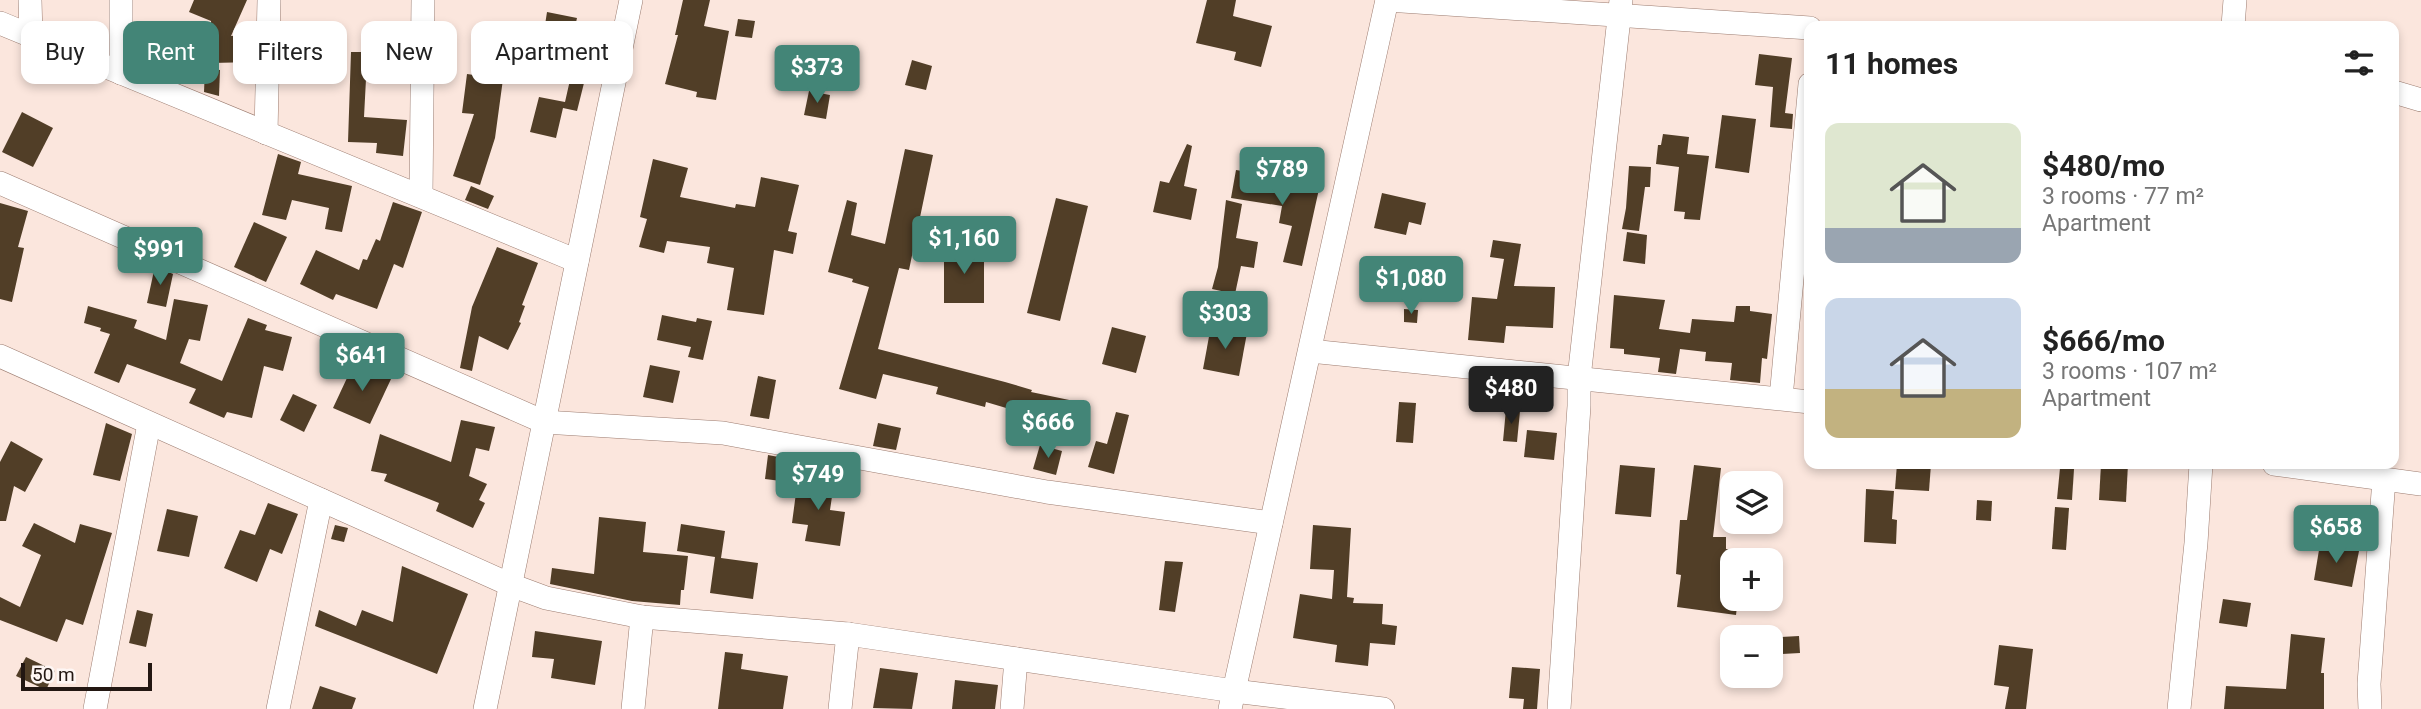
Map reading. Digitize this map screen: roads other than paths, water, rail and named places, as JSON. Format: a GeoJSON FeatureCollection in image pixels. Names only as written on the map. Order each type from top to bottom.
{"type":"FeatureCollection","features":[{"type":"Feature","properties":{"kind":"street"},"geometry":{"type":"LineString","coordinates":[[30,0],[31,21]]}},
{"type":"Feature","properties":{"kind":"street"},"geometry":{"type":"LineString","coordinates":[[121,0],[121,73]]}},
{"type":"Feature","properties":{"kind":"street"},"geometry":{"type":"LineString","coordinates":[[267,133],[269,0]]}},
{"type":"Feature","properties":{"kind":"street"},"geometry":{"type":"LineString","coordinates":[[421,196],[423,0]]}},
{"type":"Feature","properties":{"kind":"street"},"geometry":{"type":"LineString","coordinates":[[485,709],[631,0]]}},
{"type":"Feature","properties":{"kind":"street"},"geometry":{"type":"LineString","coordinates":[[1232,700],[1387,0],[1620,8],[1804,28]]}},
{"type":"Feature","properties":{"kind":"street"},"geometry":{"type":"LineString","coordinates":[[2233,21],[2235,0]]}},
{"type":"Feature","properties":{"kind":"street"},"geometry":{"type":"LineString","coordinates":[[1559,709],[1579,378],[1620,8]]}},
{"type":"Feature","properties":{"kind":"street"},"geometry":{"type":"LineString","coordinates":[[0,23],[21,32]]}},
{"type":"Feature","properties":{"kind":"street"},"geometry":{"type":"LineString","coordinates":[[109,68],[577,261]]}},
{"type":"Feature","properties":{"kind":"street"},"geometry":{"type":"LineString","coordinates":[[2399,93],[2421,100]]}},
{"type":"Feature","properties":{"kind":"street"},"geometry":{"type":"LineString","coordinates":[[1781,398],[1804,149]]}},
{"type":"Feature","properties":{"kind":"street"},"geometry":{"type":"LineString","coordinates":[[0,183],[544,422],[723,433],[1047,492],[1271,523]]}},
{"type":"Feature","properties":{"kind":"street"},"geometry":{"type":"LineString","coordinates":[[1310,351],[1804,401]]}},
{"type":"Feature","properties":{"kind":"street"},"geometry":{"type":"LineString","coordinates":[[0,356],[511,585],[546,598],[642,617],[848,634],[1016,659],[1232,700],[1383,709]]}},
{"type":"Feature","properties":{"kind":"street"},"geometry":{"type":"LineString","coordinates":[[95,709],[149,424]]}},
{"type":"Feature","properties":{"kind":"street"},"geometry":{"type":"LineString","coordinates":[[2179,709],[2201,469]]}},
{"type":"Feature","properties":{"kind":"street"},"geometry":{"type":"LineString","coordinates":[[2311,469],[2421,484]]}},
{"type":"Feature","properties":{"kind":"street"},"geometry":{"type":"LineString","coordinates":[[2370,709],[2369,684],[2384,479]]}},
{"type":"Feature","properties":{"kind":"street"},"geometry":{"type":"LineString","coordinates":[[278,709],[321,500]]}},
{"type":"Feature","properties":{"kind":"street"},"geometry":{"type":"LineString","coordinates":[[633,709],[642,617]]}},
{"type":"Feature","properties":{"kind":"street"},"geometry":{"type":"LineString","coordinates":[[840,709],[848,634]]}},
{"type":"Feature","properties":{"kind":"street"},"geometry":{"type":"LineString","coordinates":[[1012,709],[1016,659]]}}]}
